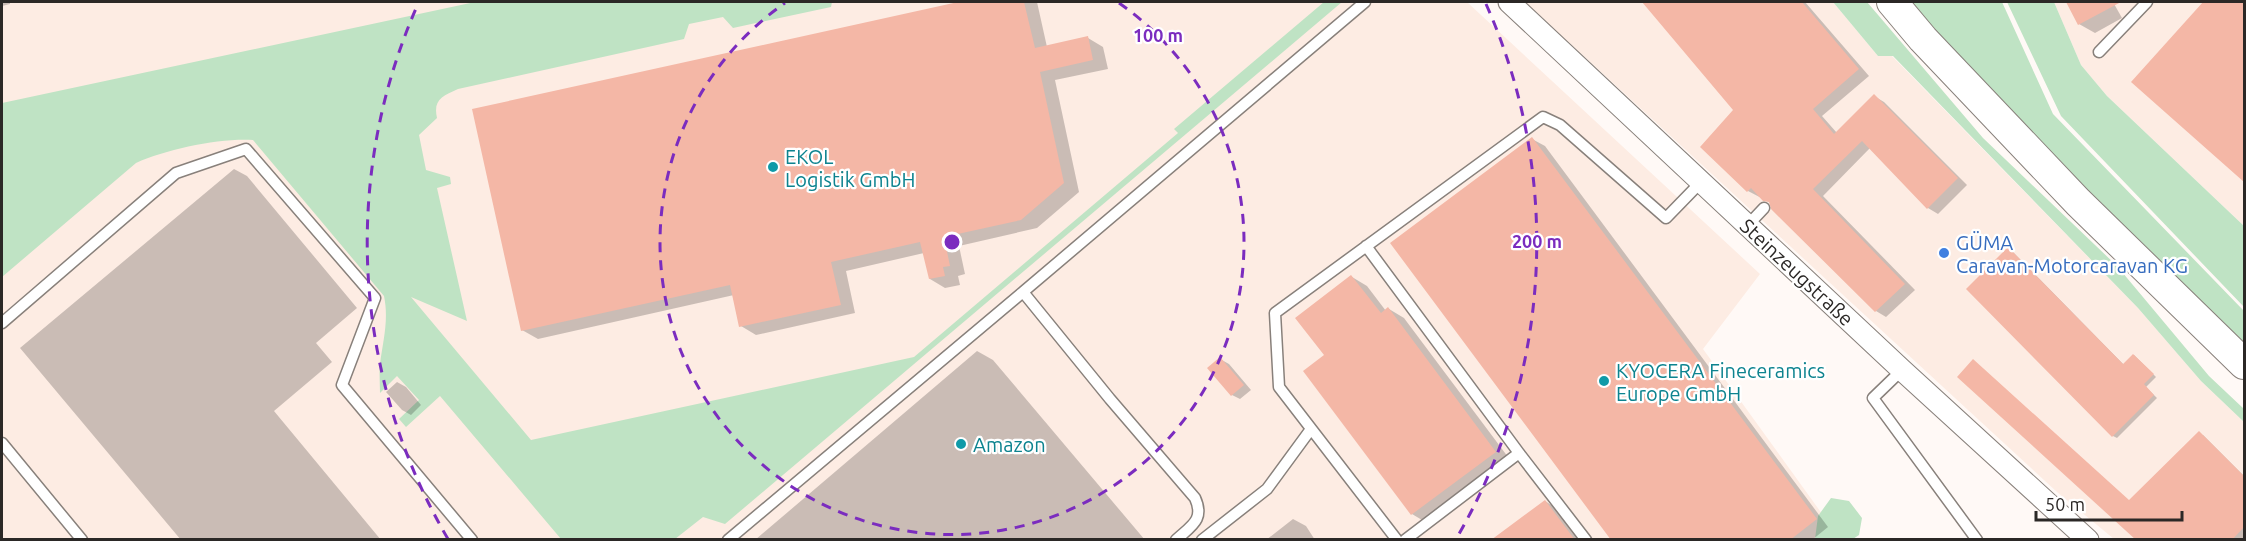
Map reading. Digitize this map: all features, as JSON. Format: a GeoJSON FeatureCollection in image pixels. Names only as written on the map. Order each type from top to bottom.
{"type":"FeatureCollection","features":[{"type":"Feature","properties":{"kind":"main road"},"geometry":{"type":"LineString","coordinates":[[1892,2],[1923,39],[2078,202],[2244,364]]}},
{"type":"Feature","properties":{"kind":"street","name":"Steinzeugstraße"},"geometry":{"type":"LineString","coordinates":[[1509,2],[1747,226],[2088,540]]}},
{"type":"Feature","properties":{"kind":"lane"},"geometry":{"type":"LineString","coordinates":[[728,540],[1365,2]]}},
{"type":"Feature","properties":{"kind":"lane"},"geometry":{"type":"LineString","coordinates":[[2099,52],[2147,2]]}},
{"type":"Feature","properties":{"kind":"lane"},"geometry":{"type":"LineString","coordinates":[[1397,540],[1279,387],[1275,313],[1543,117],[1560,125],[1665,218],[1701,182]]}},
{"type":"Feature","properties":{"kind":"lane"},"geometry":{"type":"LineString","coordinates":[[2,323],[176,173],[246,149],[375,298],[342,386],[472,540]]}},
{"type":"Feature","properties":{"kind":"lane"},"geometry":{"type":"LineString","coordinates":[[1747,226],[1764,208]]}},
{"type":"Feature","properties":{"kind":"lane"},"geometry":{"type":"LineString","coordinates":[[1366,246],[1586,540]]}},
{"type":"Feature","properties":{"kind":"lane"},"geometry":{"type":"LineString","coordinates":[[1023,292],[1195,498],[1200,508],[1197,521],[1176,540]]}},
{"type":"Feature","properties":{"kind":"lane"},"geometry":{"type":"LineString","coordinates":[[1902,370],[1873,398],[1977,540]]}},
{"type":"Feature","properties":{"kind":"lane"},"geometry":{"type":"LineString","coordinates":[[1202,540],[1267,489],[1311,429]]}},
{"type":"Feature","properties":{"kind":"lane"},"geometry":{"type":"LineString","coordinates":[[2,443],[82,540]]}},
{"type":"Feature","properties":{"kind":"lane"},"geometry":{"type":"LineString","coordinates":[[1405,540],[1519,453]]}},
{"type":"Feature","properties":{"kind":"shaded area"},"geometry":{"type":"Polygon","coordinates":[[[2,2],[1467,2],[1760,274],[1703,349],[1833,529],[1821,540],[2,539],[2,2]]]}},
{"type":"Feature","properties":{"kind":"shaded area"},"geometry":{"type":"Polygon","coordinates":[[[1525,2],[1833,2],[1878,56],[1892,56],[2138,308],[2201,381],[2244,422],[2244,539],[2114,539],[2057,492],[1525,2]]]}},
{"type":"Feature","properties":{"kind":"shaded area"},"geometry":{"type":"Polygon","coordinates":[[[2054,2],[2244,2],[2244,226],[2107,96],[2081,65],[2054,2]]]}},
{"type":"Feature","properties":{"kind":"green space"},"geometry":{"type":"Polygon","coordinates":[[[475,2],[832,2],[831,7],[733,28],[723,17],[689,24],[684,39],[458,89],[440,99],[436,107],[437,118],[419,135],[426,170],[450,177],[451,184],[437,188],[467,321],[411,297],[531,440],[914,357],[1178,133],[1174,129],[1324,2],[1342,2],[725,524],[703,517],[675,539],[561,539],[440,396],[406,427],[399,419],[419,400],[397,376],[380,393],[380,367],[386,322],[384,296],[253,140],[193,145],[136,163],[2,277],[2,103],[475,2]]]}},
{"type":"Feature","properties":{"kind":"green space"},"geometry":{"type":"Polygon","coordinates":[[[1833,2],[1867,2],[1983,138],[2117,266],[2209,376],[2244,409],[2244,422],[2201,381],[2138,308],[1893,56],[1878,56],[1833,2]]]}},
{"type":"Feature","properties":{"kind":"green space"},"geometry":{"type":"Polygon","coordinates":[[[1909,2],[2002,2],[2053,114],[2244,311],[2244,347],[2006,109],[1909,2]]]}},
{"type":"Feature","properties":{"kind":"green space"},"geometry":{"type":"Polygon","coordinates":[[[2007,2],[2054,2],[2081,65],[2107,96],[2244,226],[2244,307],[2061,116],[2007,2]]]}},
{"type":"Feature","properties":{"kind":"green space"},"geometry":{"type":"Polygon","coordinates":[[[1831,498],[1849,501],[1862,518],[1859,535],[1853,539],[1815,539],[1818,516],[1831,498]]]}},
{"type":"Feature","properties":{"kind":"building","name":"EKOL Logistik GmbH"},"geometry":{"type":"Polygon","coordinates":[[[958,2],[1024,2],[1035,48],[1088,36],[1093,60],[1040,72],[1064,183],[1021,220],[944,237],[950,266],[943,267],[945,276],[929,279],[920,242],[831,262],[841,305],[739,327],[730,285],[521,331],[472,109],[958,2]]]}},
{"type":"Feature","properties":{"kind":"building"},"geometry":{"type":"Polygon","coordinates":[[[1642,2],[1802,2],[1859,69],[1813,109],[1834,134],[1874,94],[1958,178],[1927,209],[1862,141],[1813,189],[1905,284],[1875,312],[1771,209],[1769,202],[1763,201],[1751,188],[1747,192],[1700,147],[1733,110],[1642,2]]]}},
{"type":"Feature","properties":{"kind":"building"},"geometry":{"type":"Polygon","coordinates":[[[2066,2],[2121,2],[2078,25],[2066,2]]]}},
{"type":"Feature","properties":{"kind":"building"},"geometry":{"type":"Polygon","coordinates":[[[2203,2],[2244,2],[2244,182],[2131,82],[2203,2]]]}},
{"type":"Feature","properties":{"kind":"building","name":"KYOCERA Fineceramics Europe GmbH"},"geometry":{"type":"Polygon","coordinates":[[[1532,137],[1817,519],[1790,540],[1611,540],[1390,243],[1532,137]]]}},
{"type":"Feature","properties":{"kind":"building"},"geometry":{"type":"Polygon","coordinates":[[[2008,247],[2123,364],[2133,354],[2154,374],[2144,384],[2154,395],[2112,437],[1966,289],[2008,247]]]}},
{"type":"Feature","properties":{"kind":"building"},"geometry":{"type":"Polygon","coordinates":[[[1351,275],[1381,313],[1388,307],[1496,452],[1411,515],[1303,371],[1324,355],[1295,318],[1351,275]]]}},
{"type":"Feature","properties":{"kind":"building"},"geometry":{"type":"Polygon","coordinates":[[[1220,357],[1244,385],[1231,396],[1207,368],[1220,357]]]}},
{"type":"Feature","properties":{"kind":"building"},"geometry":{"type":"Polygon","coordinates":[[[1973,359],[2129,500],[2199,431],[2244,476],[2244,527],[2232,540],[2136,540],[1957,377],[1973,359]]]}},
{"type":"Feature","properties":{"kind":"building"},"geometry":{"type":"Polygon","coordinates":[[[1545,500],[1575,540],[1491,540],[1545,500]]]}},
{"type":"Feature","properties":{"kind":"place","name":"EKOL Logistik GmbH"},"geometry":{"type":"Point","coordinates":[773,167]}},
{"type":"Feature","properties":{"kind":"place","name":"GÜMA Caravan-Motorcaravan KG"},"geometry":{"type":"Point","coordinates":[1944,253]}},
{"type":"Feature","properties":{"kind":"place","name":"KYOCERA Fineceramics Europe GmbH"},"geometry":{"type":"Point","coordinates":[1604,381]}},
{"type":"Feature","properties":{"kind":"place","name":"Amazon"},"geometry":{"type":"Point","coordinates":[961,444]}}]}
